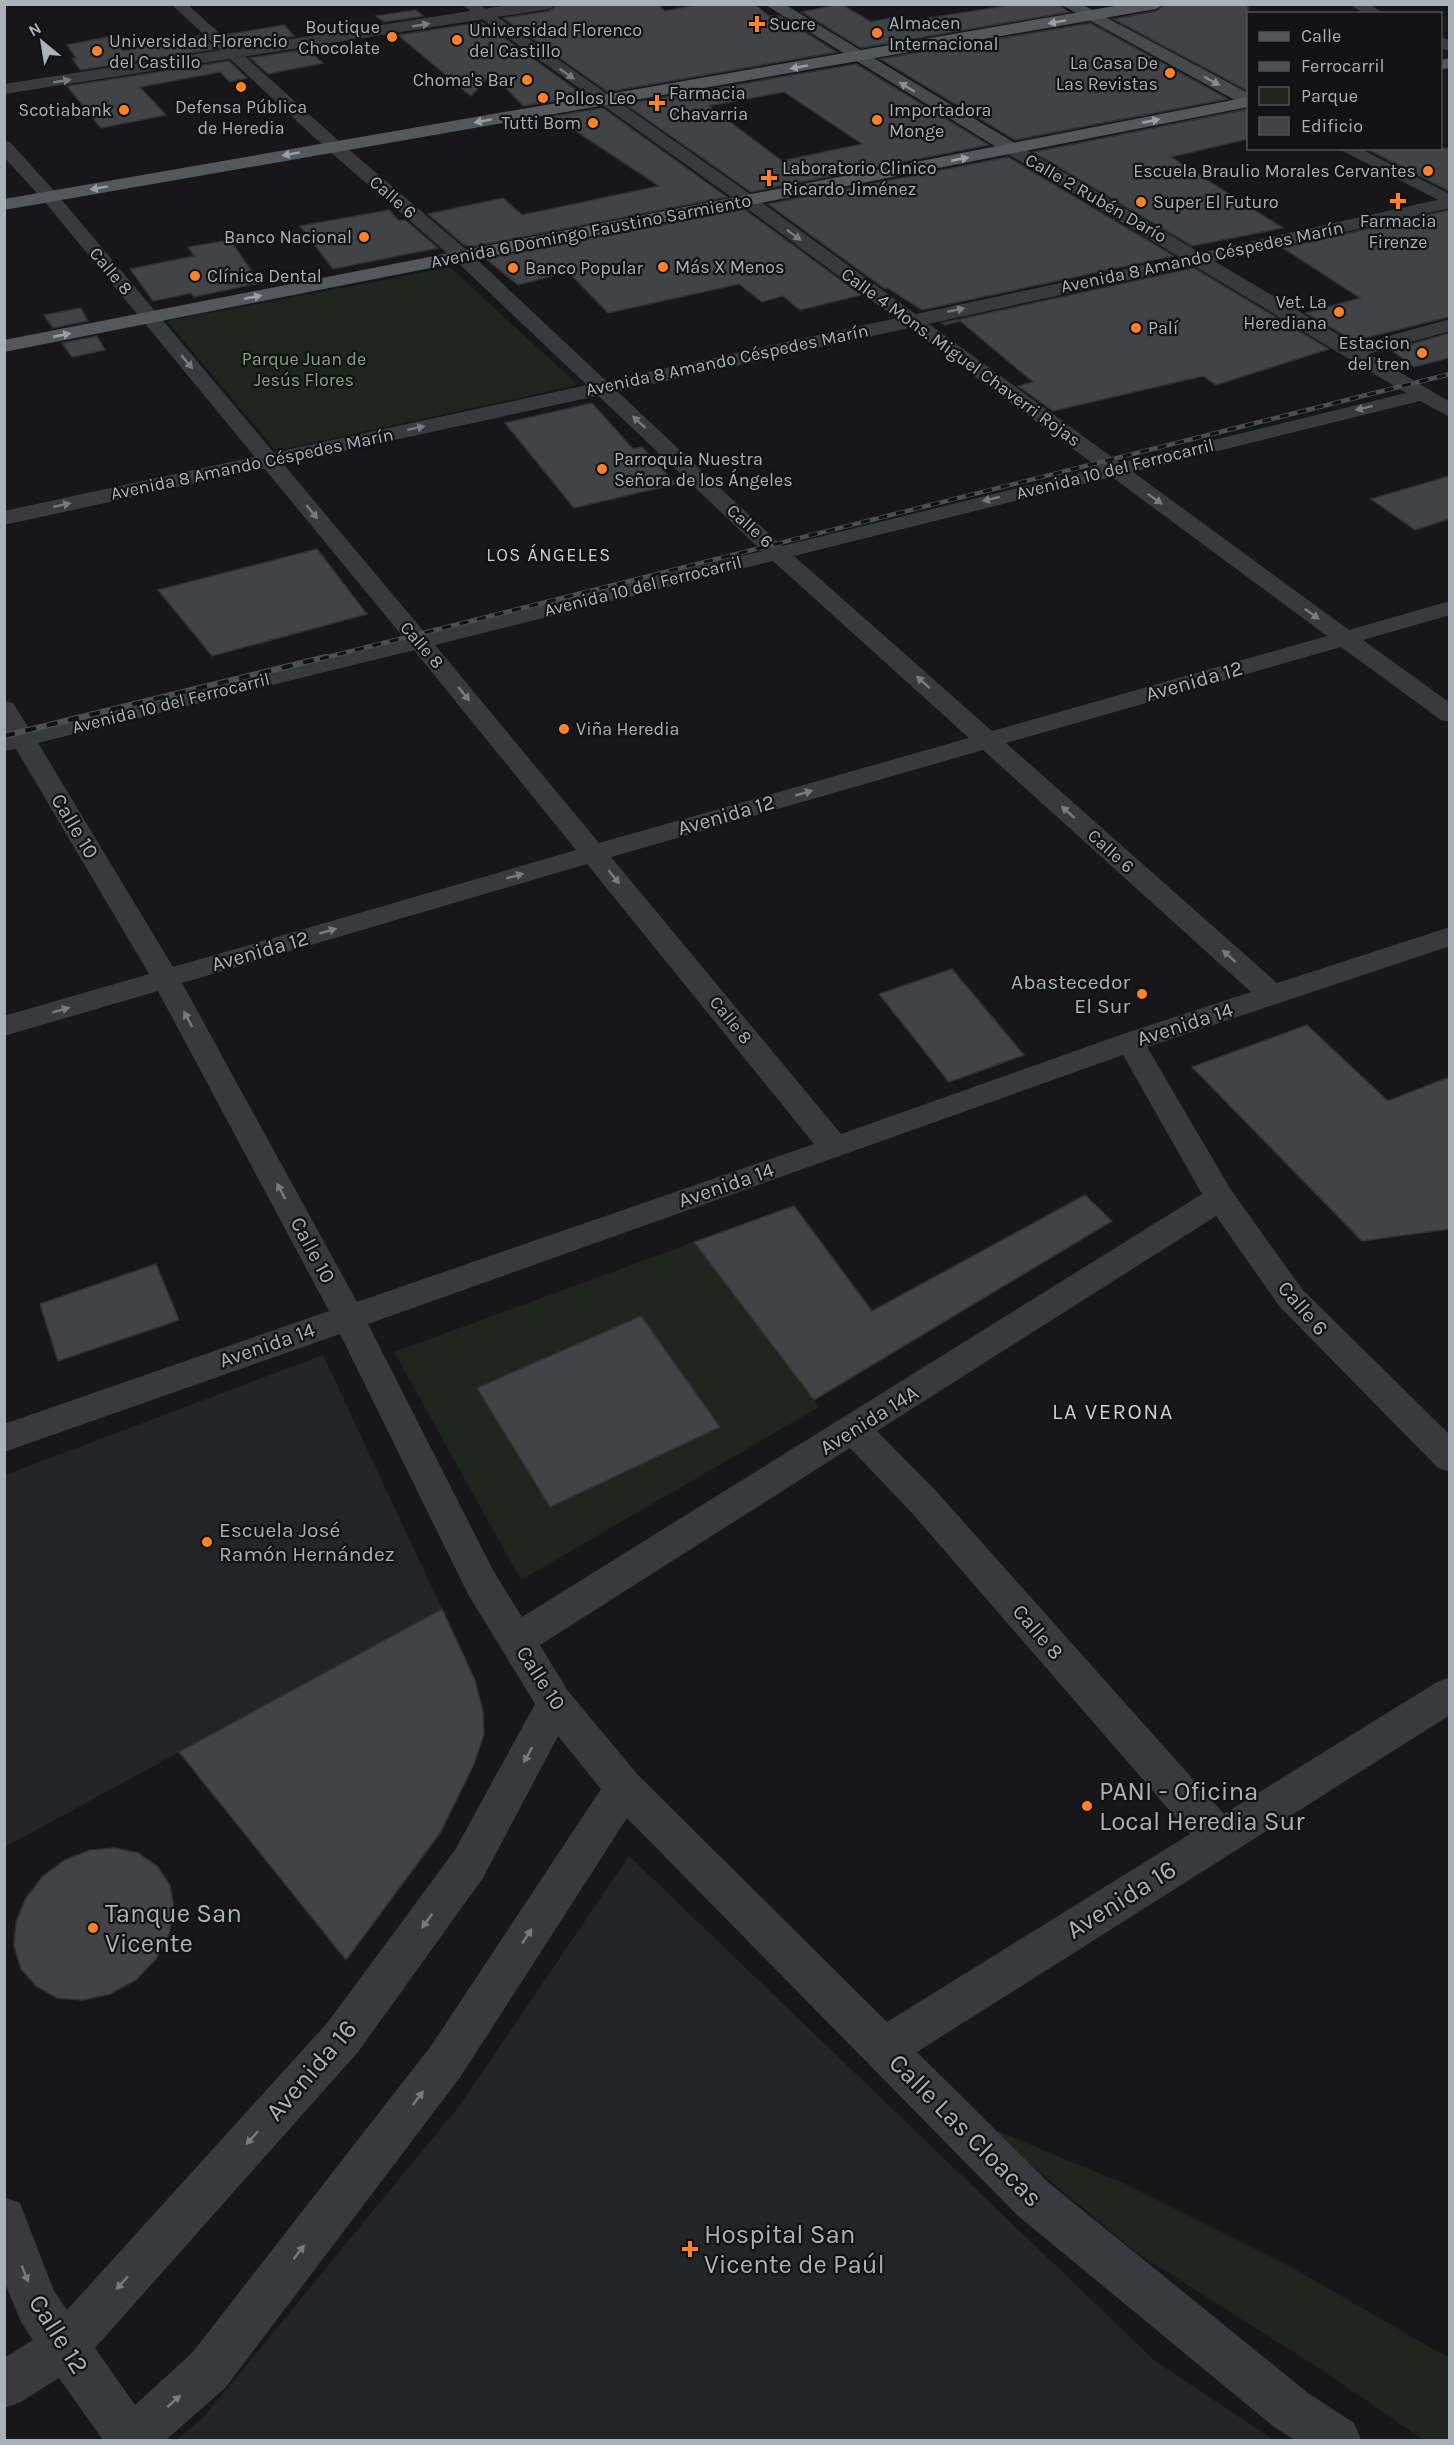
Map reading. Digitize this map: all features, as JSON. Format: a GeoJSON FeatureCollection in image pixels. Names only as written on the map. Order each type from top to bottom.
{"type":"FeatureCollection","features":[{"type":"Feature","properties":{"kind":"main road","name":"Calle 2 Rubén Darío"},"geometry":{"type":"LineString","coordinates":[[772,4],[1012,149]]}},
{"type":"Feature","properties":{"kind":"main road"},"geometry":{"type":"LineString","coordinates":[[1068,4],[1247,100]]}},
{"type":"Feature","properties":{"kind":"main road"},"geometry":{"type":"LineString","coordinates":[[4,205],[1156,4]]}},
{"type":"Feature","properties":{"kind":"main road","name":"Avenida 6 Domingo Faustino Sarmiento"},"geometry":{"type":"LineString","coordinates":[[4,346],[1247,101]]}},
{"type":"Feature","properties":{"kind":"street","name":"Calle 6"},"geometry":{"type":"LineString","coordinates":[[178,4],[334,146],[462,256],[771,546],[1272,995]]}},
{"type":"Feature","properties":{"kind":"street","name":"Calle 4 Mons. Miguel Chaverri Rojas"},"geometry":{"type":"LineString","coordinates":[[468,4],[747,200],[1449,715]]}},
{"type":"Feature","properties":{"kind":"street"},"geometry":{"type":"LineString","coordinates":[[4,89],[549,4]]}},
{"type":"Feature","properties":{"kind":"street"},"geometry":{"type":"LineString","coordinates":[[1357,4],[1373,12]]}},
{"type":"Feature","properties":{"kind":"street","name":"Calle 8"},"geometry":{"type":"LineString","coordinates":[[4,146],[50,197],[269,460],[835,1148]]}},
{"type":"Feature","properties":{"kind":"street","name":"Calle 2 Rubén Darío"},"geometry":{"type":"LineString","coordinates":[[1012,149],[1199,259],[1449,411]]}},
{"type":"Feature","properties":{"kind":"street"},"geometry":{"type":"LineString","coordinates":[[1349,150],[1449,202]]}},
{"type":"Feature","properties":{"kind":"street","name":"Avenida 8 Amando Céspedes Marín"},"geometry":{"type":"LineString","coordinates":[[4,518],[1199,259],[1449,202]]}},
{"type":"Feature","properties":{"kind":"street"},"geometry":{"type":"LineString","coordinates":[[1354,352],[1449,325]]}},
{"type":"Feature","properties":{"kind":"street","name":"Avenida 10 del Ferrocarril"},"geometry":{"type":"LineString","coordinates":[[10,729],[414,635],[1104,462],[1421,395]]}},
{"type":"Feature","properties":{"kind":"street","name":"Avenida 12"},"geometry":{"type":"LineString","coordinates":[[4,1026],[594,853],[1449,608]]}},
{"type":"Feature","properties":{"kind":"street","name":"Calle 10"},"geometry":{"type":"LineString","coordinates":[[10,729],[166,979],[348,1316],[481,1583],[555,1703],[624,1788]]}},
{"type":"Feature","properties":{"kind":"street","name":"Avenida 14"},"geometry":{"type":"LineString","coordinates":[[4,1438],[348,1316],[835,1148],[1130,1042],[1449,936]]}},
{"type":"Feature","properties":{"kind":"street","name":"Calle 6"},"geometry":{"type":"LineString","coordinates":[[1130,1042],[1220,1198],[1291,1298],[1449,1458]]}},
{"type":"Feature","properties":{"kind":"street","name":"Avenida 14A"},"geometry":{"type":"LineString","coordinates":[[517,1640],[1220,1198]]}},
{"type":"Feature","properties":{"kind":"street","name":"Calle 8"},"geometry":{"type":"LineString","coordinates":[[854,1430],[924,1502],[1219,1838]]}},
{"type":"Feature","properties":{"kind":"street","name":"Avenida 16"},"geometry":{"type":"LineString","coordinates":[[885,2048],[1449,1694]]}},
{"type":"Feature","properties":{"kind":"street","name":"Avenida 16"},"geometry":{"type":"LineString","coordinates":[[4,2385],[64,2348],[343,2037],[469,1864],[555,1703]]}},
{"type":"Feature","properties":{"kind":"street"},"geometry":{"type":"LineString","coordinates":[[131,2440],[209,2370],[446,2061],[624,1788]]}},
{"type":"Feature","properties":{"kind":"street","name":"Calle Las Cloacas"},"geometry":{"type":"LineString","coordinates":[[624,1788],[1033,2199],[1291,2410],[1337,2440]]}},
{"type":"Feature","properties":{"kind":"street","name":"Calle 12"},"geometry":{"type":"LineString","coordinates":[[4,2219],[37,2306],[64,2348],[131,2440]]}},
{"type":"Feature","properties":{"kind":"shaded area","name":"Escuela José Ramón Hernández"},"geometry":{"type":"Polygon","coordinates":[[[323,1355],[442,1609],[5,1847],[5,1475],[323,1355]]]}},
{"type":"Feature","properties":{"kind":"shaded area","name":"Hospital San Vicente de Paúl"},"geometry":{"type":"Polygon","coordinates":[[[629,1856],[1155,2361],[1274,2440],[176,2440],[203,2418],[460,2105],[629,1856]]]}},
{"type":"Feature","properties":{"kind":"green space","name":"Parque Juan de Jesús Flores"},"geometry":{"type":"Polygon","coordinates":[[[450,267],[578,385],[276,451],[167,321],[450,267]]]}},
{"type":"Feature","properties":{"kind":"green space"},"geometry":{"type":"Polygon","coordinates":[[[694,1242],[819,1407],[521,1580],[394,1352],[694,1242]],[[478,1388],[550,1507],[720,1427],[478,1388]]]}},
{"type":"Feature","properties":{"kind":"green space"},"geometry":{"type":"Polygon","coordinates":[[[983,2125],[1123,2183],[1289,2266],[1449,2358],[1449,2440],[1423,2440],[1328,2374],[1137,2253],[983,2125]]]}},
{"type":"Feature","properties":{"kind":"building"},"geometry":{"type":"Polygon","coordinates":[[[559,4],[657,4],[665,11],[701,4],[754,4],[769,16],[780,16],[837,52],[608,92],[503,18],[549,11],[559,4]]]}},
{"type":"Feature","properties":{"kind":"building"},"geometry":{"type":"Polygon","coordinates":[[[841,4],[871,22],[891,18],[898,23],[1017,4],[1058,4],[1069,12],[861,48],[802,12],[841,4]]]}},
{"type":"Feature","properties":{"kind":"building"},"geometry":{"type":"Polygon","coordinates":[[[1166,4],[1248,4],[1247,90],[1113,19],[1156,11],[1166,4]]]}},
{"type":"Feature","properties":{"kind":"building"},"geometry":{"type":"Polygon","coordinates":[[[416,10],[423,16],[384,22],[376,16],[416,10]]]}},
{"type":"Feature","properties":{"kind":"building"},"geometry":{"type":"Polygon","coordinates":[[[482,22],[585,96],[523,106],[497,76],[487,78],[471,96],[398,35],[482,22]]]}},
{"type":"Feature","properties":{"kind":"building"},"geometry":{"type":"Polygon","coordinates":[[[1090,23],[1228,99],[1015,140],[880,59],[1090,23]]]}},
{"type":"Feature","properties":{"kind":"building"},"geometry":{"type":"Polygon","coordinates":[[[284,25],[294,36],[236,45],[224,35],[284,25]]]}},
{"type":"Feature","properties":{"kind":"building"},"geometry":{"type":"Polygon","coordinates":[[[112,36],[123,51],[198,36],[204,38],[216,49],[80,70],[72,58],[76,58],[67,45],[112,36]]]}},
{"type":"Feature","properties":{"kind":"building"},"geometry":{"type":"Polygon","coordinates":[[[307,49],[323,63],[268,74],[250,58],[307,49]]]}},
{"type":"Feature","properties":{"kind":"building"},"geometry":{"type":"Polygon","coordinates":[[[229,61],[247,78],[230,82],[220,72],[140,87],[166,115],[101,128],[67,86],[229,61]]]}},
{"type":"Feature","properties":{"kind":"building"},"geometry":{"type":"Polygon","coordinates":[[[856,64],[989,145],[751,192],[625,104],[856,64]],[[784,92],[709,106],[782,161],[862,144],[784,92]]]}},
{"type":"Feature","properties":{"kind":"building"},"geometry":{"type":"Polygon","coordinates":[[[603,108],[727,197],[471,247],[463,244],[428,214],[503,198],[522,215],[659,186],[553,116],[603,108]]]}},
{"type":"Feature","properties":{"kind":"building"},"geometry":{"type":"Polygon","coordinates":[[[1247,109],[1247,139],[1171,157],[1283,228],[1192,246],[1033,152],[1247,109]]]}},
{"type":"Feature","properties":{"kind":"building","name":"Escuela Braulio Morales Cervantes"},"geometry":{"type":"Polygon","coordinates":[[[1442,148],[1449,148],[1449,191],[1369,150],[1442,150],[1442,148]]]}},
{"type":"Feature","properties":{"kind":"building"},"geometry":{"type":"Polygon","coordinates":[[[1008,157],[1174,256],[922,310],[888,288],[885,289],[768,204],[1008,157]]]}},
{"type":"Feature","properties":{"kind":"building"},"geometry":{"type":"Polygon","coordinates":[[[744,209],[861,295],[800,310],[783,296],[762,302],[739,284],[608,313],[568,272],[518,285],[486,259],[744,209]]]}},
{"type":"Feature","properties":{"kind":"building","name":"Banco Nacional"},"geometry":{"type":"Polygon","coordinates":[[[389,210],[399,221],[405,220],[438,248],[333,269],[300,226],[389,210]]]}},
{"type":"Feature","properties":{"kind":"building"},"geometry":{"type":"Polygon","coordinates":[[[1449,210],[1449,317],[1354,341],[1306,313],[1360,298],[1283,248],[1449,210]]]}},
{"type":"Feature","properties":{"kind":"building"},"geometry":{"type":"Polygon","coordinates":[[[230,240],[260,283],[194,297],[191,293],[153,301],[130,269],[194,256],[188,247],[230,240]]]}},
{"type":"Feature","properties":{"kind":"building"},"geometry":{"type":"Polygon","coordinates":[[[1194,268],[1329,349],[1216,385],[1203,376],[1053,411],[1018,386],[1033,382],[960,321],[944,325],[942,323],[1194,268]]]}},
{"type":"Feature","properties":{"kind":"building"},"geometry":{"type":"Polygon","coordinates":[[[81,308],[88,321],[53,328],[44,315],[81,308]]]}},
{"type":"Feature","properties":{"kind":"building","name":"Estacion del tren"},"geometry":{"type":"Polygon","coordinates":[[[1449,333],[1449,358],[1414,367],[1391,350],[1449,333]]]}},
{"type":"Feature","properties":{"kind":"building"},"geometry":{"type":"Polygon","coordinates":[[[97,336],[105,350],[72,357],[62,343],[97,336]]]}},
{"type":"Feature","properties":{"kind":"building","name":"Parroquia Nuestra Señora de los Ángeles"},"geometry":{"type":"Polygon","coordinates":[[[592,403],[633,449],[642,447],[676,484],[574,508],[505,423],[592,403]]]}},
{"type":"Feature","properties":{"kind":"building"},"geometry":{"type":"Polygon","coordinates":[[[1449,476],[1449,519],[1415,530],[1371,499],[1449,476]]]}},
{"type":"Feature","properties":{"kind":"building"},"geometry":{"type":"Polygon","coordinates":[[[317,549],[367,614],[212,656],[158,590],[317,549]]]}},
{"type":"Feature","properties":{"kind":"building"},"geometry":{"type":"Polygon","coordinates":[[[952,969],[1024,1055],[949,1082],[879,994],[952,969]]]}},
{"type":"Feature","properties":{"kind":"building"},"geometry":{"type":"Polygon","coordinates":[[[1307,1025],[1388,1101],[1449,1077],[1449,1229],[1362,1241],[1192,1067],[1307,1025]]]}},
{"type":"Feature","properties":{"kind":"building"},"geometry":{"type":"Polygon","coordinates":[[[1085,1195],[1112,1221],[814,1400],[694,1242],[794,1206],[872,1311],[1085,1195]]]}},
{"type":"Feature","properties":{"kind":"building"},"geometry":{"type":"Polygon","coordinates":[[[156,1264],[179,1320],[58,1361],[40,1304],[156,1264]]]}},
{"type":"Feature","properties":{"kind":"building"},"geometry":{"type":"Polygon","coordinates":[[[641,1316],[720,1427],[550,1507],[477,1388],[641,1316]]]}},
{"type":"Feature","properties":{"kind":"building"},"geometry":{"type":"Polygon","coordinates":[[[442,1609],[475,1680],[483,1712],[484,1734],[474,1764],[440,1833],[346,1960],[179,1752],[442,1609]]]}},
{"type":"Feature","properties":{"kind":"building","name":"Tanque San Vicente"},"geometry":{"type":"Polygon","coordinates":[[[115,1848],[138,1853],[157,1866],[170,1885],[174,1909],[169,1934],[156,1959],[136,1980],[110,1994],[83,2000],[57,1998],[36,1986],[21,1969],[14,1946],[16,1922],[26,1898],[43,1876],[65,1860],[90,1850],[115,1848]]]}},
{"type":"Feature","properties":{"kind":"railway"},"geometry":{"type":"LineString","coordinates":[[320,659],[1450,374]]}},
{"type":"Feature","properties":{"kind":"railway"},"geometry":{"type":"LineString","coordinates":[[4,736],[326,657]]}},
{"type":"Feature","properties":{"kind":"place","name":"Sucre"},"geometry":{"type":"Point","coordinates":[757,24]}},
{"type":"Feature","properties":{"kind":"place","name":"Almacen Internacional"},"geometry":{"type":"Point","coordinates":[877,33]}},
{"type":"Feature","properties":{"kind":"place","name":"Boutique Chocolate"},"geometry":{"type":"Point","coordinates":[392,37]}},
{"type":"Feature","properties":{"kind":"place","name":"Universidad Florenco del Castillo"},"geometry":{"type":"Point","coordinates":[457,40]}},
{"type":"Feature","properties":{"kind":"place","name":"Universidad Florencio del Castillo"},"geometry":{"type":"Point","coordinates":[97,51]}},
{"type":"Feature","properties":{"kind":"place","name":"La Casa De Las Revistas"},"geometry":{"type":"Point","coordinates":[1170,73]}},
{"type":"Feature","properties":{"kind":"place","name":"Choma's Bar"},"geometry":{"type":"Point","coordinates":[527,80]}},
{"type":"Feature","properties":{"kind":"place","name":"Defensa Pública de Heredia"},"geometry":{"type":"Point","coordinates":[241,87]}},
{"type":"Feature","properties":{"kind":"place","name":"Pollos Leo"},"geometry":{"type":"Point","coordinates":[543,98]}},
{"type":"Feature","properties":{"kind":"place","name":"Farmacia Chavarria"},"geometry":{"type":"Point","coordinates":[657,103]}},
{"type":"Feature","properties":{"kind":"place","name":"Scotiabank"},"geometry":{"type":"Point","coordinates":[124,110]}},
{"type":"Feature","properties":{"kind":"place","name":"Importadora Monge"},"geometry":{"type":"Point","coordinates":[877,120]}},
{"type":"Feature","properties":{"kind":"place","name":"Tutti Bom"},"geometry":{"type":"Point","coordinates":[593,123]}},
{"type":"Feature","properties":{"kind":"place","name":"Escuela Braulio Morales Cervantes"},"geometry":{"type":"Point","coordinates":[1428,171]}},
{"type":"Feature","properties":{"kind":"place","name":"Laboratorio Clinico Ricardo Jiménez"},"geometry":{"type":"Point","coordinates":[769,178]}},
{"type":"Feature","properties":{"kind":"place","name":"Farmacia Firenze"},"geometry":{"type":"Point","coordinates":[1398,201]}},
{"type":"Feature","properties":{"kind":"place","name":"Super El Futuro"},"geometry":{"type":"Point","coordinates":[1141,202]}},
{"type":"Feature","properties":{"kind":"place","name":"Banco Nacional"},"geometry":{"type":"Point","coordinates":[364,237]}},
{"type":"Feature","properties":{"kind":"place","name":"Más X Menos"},"geometry":{"type":"Point","coordinates":[663,267]}},
{"type":"Feature","properties":{"kind":"place","name":"Banco Popular"},"geometry":{"type":"Point","coordinates":[513,268]}},
{"type":"Feature","properties":{"kind":"place","name":"Clínica Dental"},"geometry":{"type":"Point","coordinates":[195,276]}},
{"type":"Feature","properties":{"kind":"place","name":"Vet. La Herediana"},"geometry":{"type":"Point","coordinates":[1339,312]}},
{"type":"Feature","properties":{"kind":"place","name":"Palí"},"geometry":{"type":"Point","coordinates":[1136,328]}},
{"type":"Feature","properties":{"kind":"place","name":"Estacion del tren"},"geometry":{"type":"Point","coordinates":[1422,353]}},
{"type":"Feature","properties":{"kind":"place","name":"Parroquia Nuestra Señora de los Ángeles"},"geometry":{"type":"Point","coordinates":[602,469]}},
{"type":"Feature","properties":{"kind":"place","name":"Viña Heredia"},"geometry":{"type":"Point","coordinates":[564,729]}},
{"type":"Feature","properties":{"kind":"place","name":"Abastecedor El Sur"},"geometry":{"type":"Point","coordinates":[1142,994]}},
{"type":"Feature","properties":{"kind":"place","name":"Escuela José Ramón Hernández"},"geometry":{"type":"Point","coordinates":[207,1542]}},
{"type":"Feature","properties":{"kind":"place","name":"PANI - Oficina Local Heredia Sur"},"geometry":{"type":"Point","coordinates":[1087,1806]}},
{"type":"Feature","properties":{"kind":"place","name":"Tanque San Vicente"},"geometry":{"type":"Point","coordinates":[93,1928]}},
{"type":"Feature","properties":{"kind":"place","name":"Hospital San Vicente de Paúl"},"geometry":{"type":"Point","coordinates":[690,2249]}},
{"type":"Feature","properties":{"kind":"district","name":"LOS ÁNGELES"},"geometry":{"type":"Point","coordinates":[549,555]}},
{"type":"Feature","properties":{"kind":"district","name":"LA VERONA"},"geometry":{"type":"Point","coordinates":[1113,1411]}}]}
